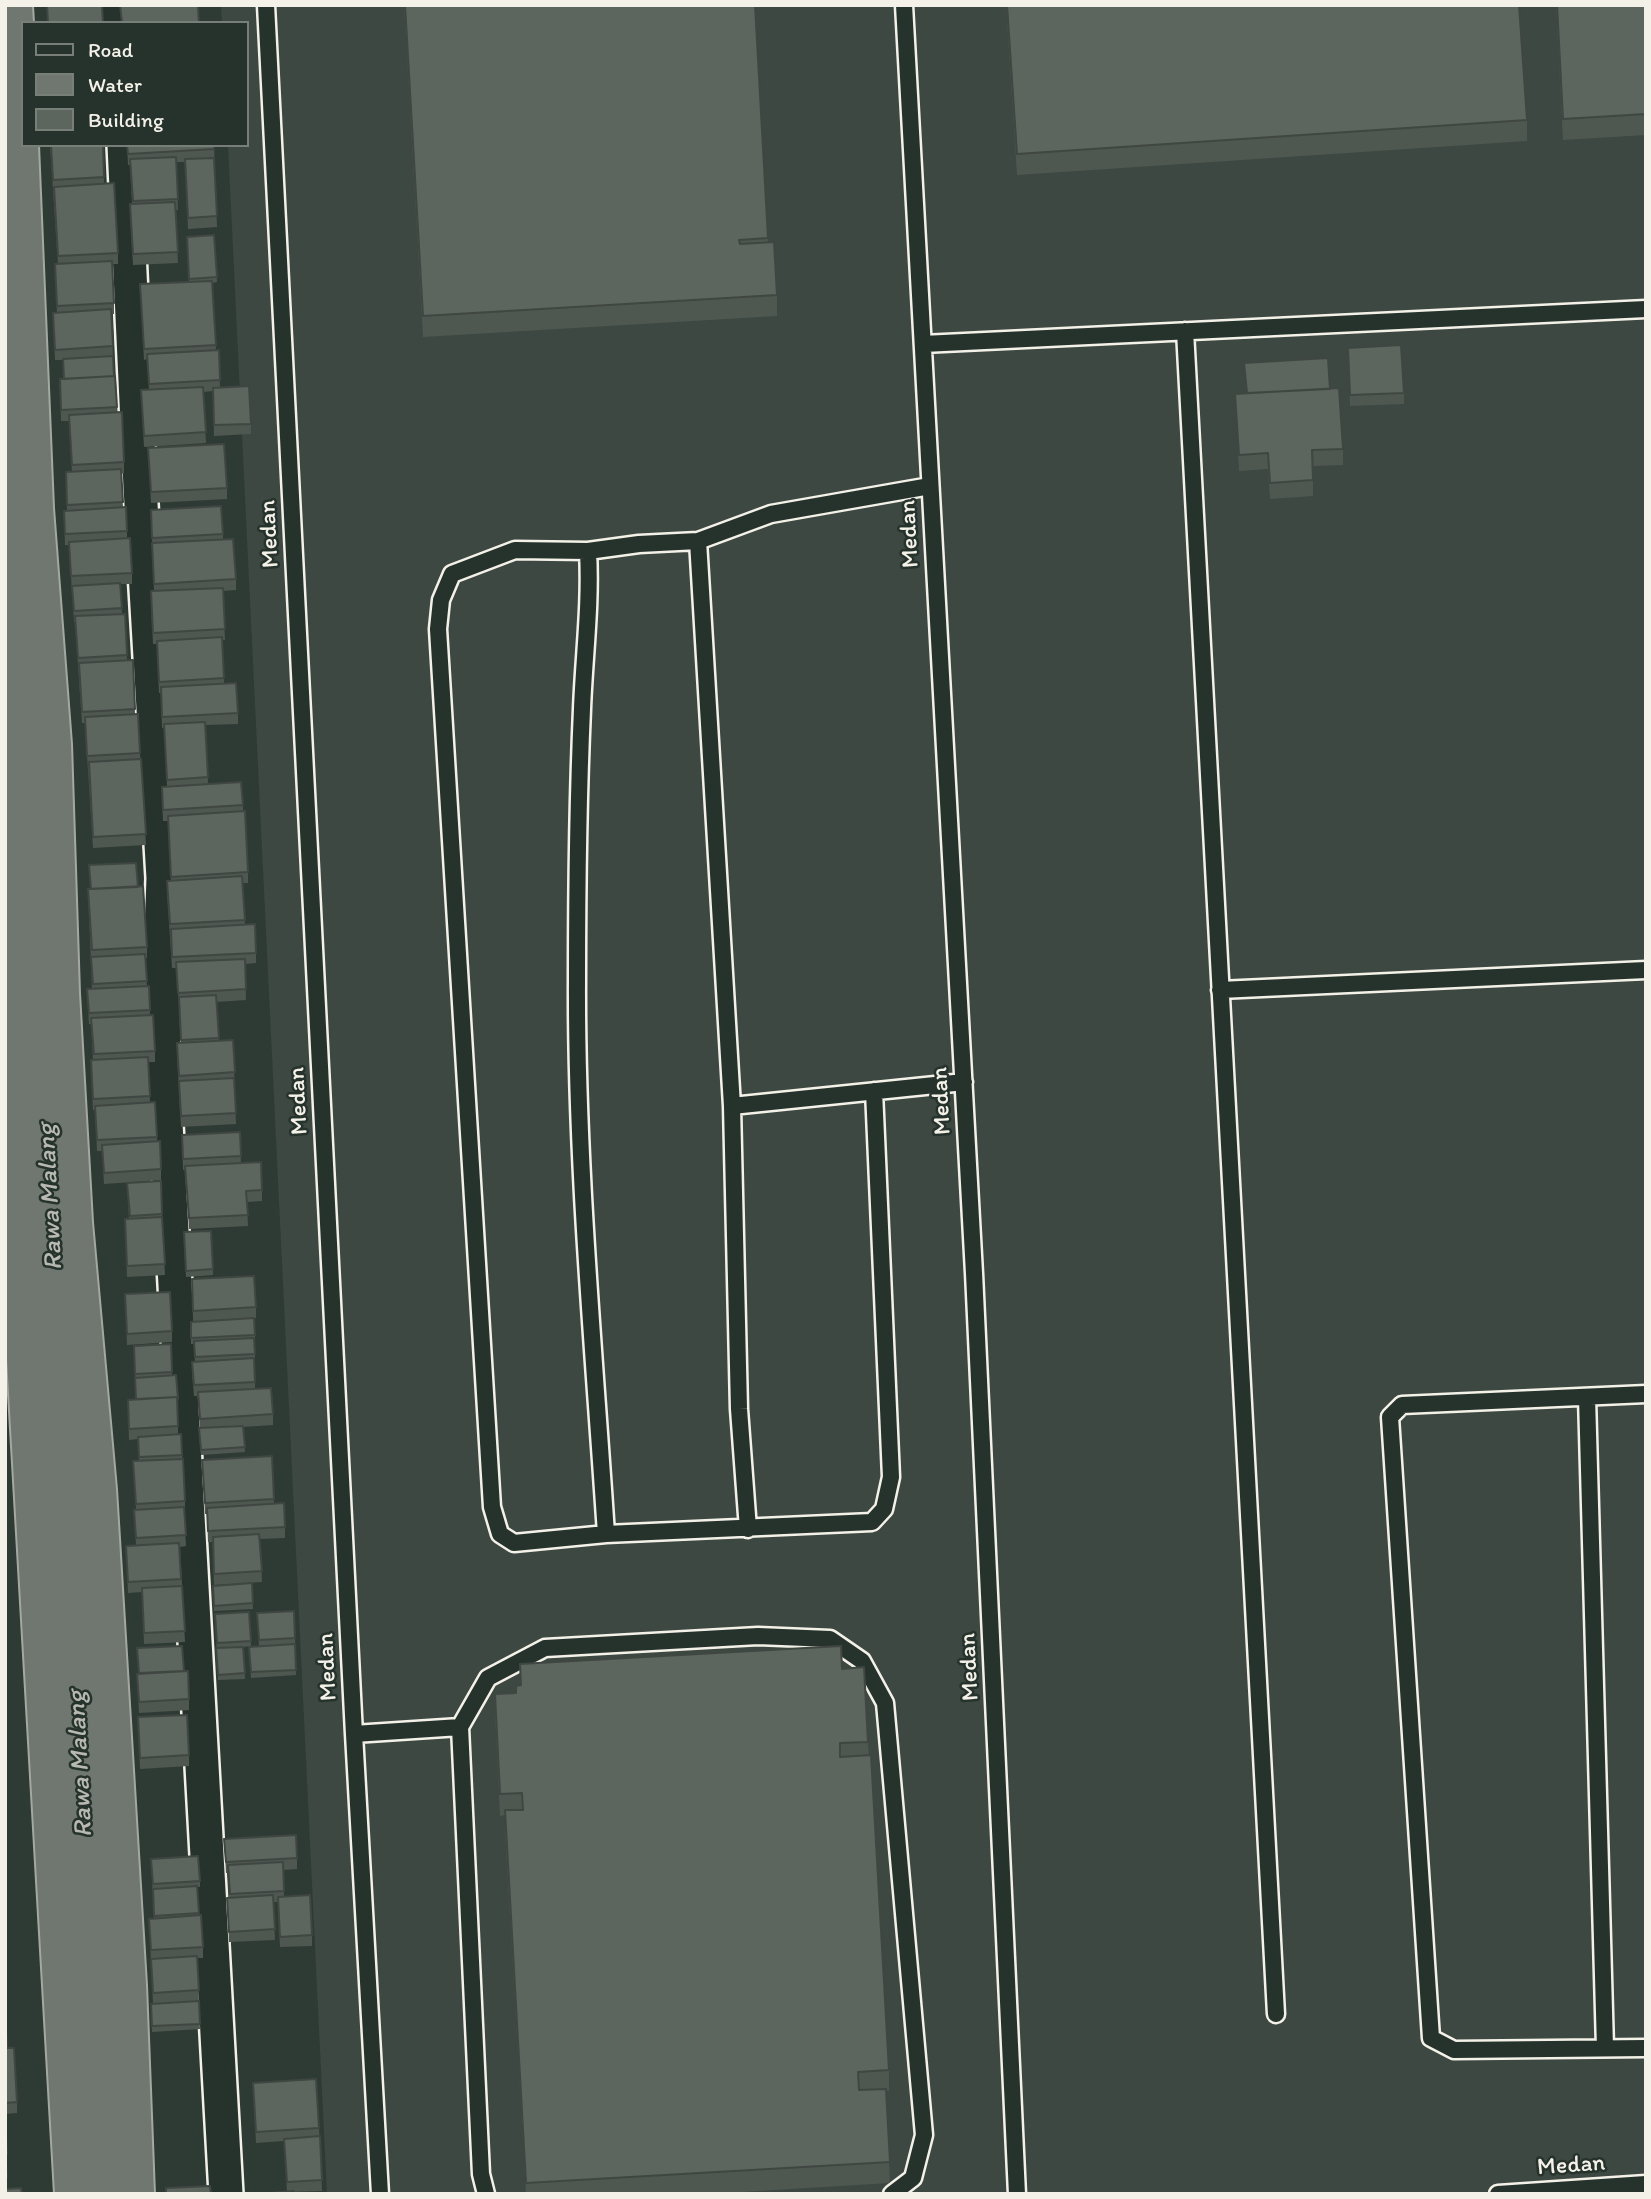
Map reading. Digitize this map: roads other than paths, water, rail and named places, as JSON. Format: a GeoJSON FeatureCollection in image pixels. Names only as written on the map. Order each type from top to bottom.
{"type":"FeatureCollection","features":[{"type":"Feature","properties":{"kind":"street"},"geometry":{"type":"LineString","coordinates":[[124,147],[163,878],[161,933],[166,1124],[226,2194]]}},
{"type":"Feature","properties":{"kind":"lane","name":"Medan"},"geometry":{"type":"LineString","coordinates":[[266,5],[380,2194]]}},
{"type":"Feature","properties":{"kind":"lane","name":"Medan"},"geometry":{"type":"LineString","coordinates":[[904,5],[964,1082],[1017,2194]]}},
{"type":"Feature","properties":{"kind":"lane"},"geometry":{"type":"LineString","coordinates":[[923,344],[1646,309]]}},
{"type":"Feature","properties":{"kind":"lane"},"geometry":{"type":"LineString","coordinates":[[1185,331],[1276,2014]]}},
{"type":"Feature","properties":{"kind":"lane"},"geometry":{"type":"LineString","coordinates":[[874,1091],[891,1477],[884,1509],[872,1522],[606,1534],[514,1543],[500,1534],[492,1507],[438,629],[440,600],[452,575],[515,550],[588,551],[639,544],[698,541],[771,514],[930,486]]}},
{"type":"Feature","properties":{"kind":"lane"},"geometry":{"type":"LineString","coordinates":[[698,541],[732,1105],[738,1383],[748,1529]]}},
{"type":"Feature","properties":{"kind":"lane"},"geometry":{"type":"LineString","coordinates":[[588,551],[590,587],[578,805],[578,1089],[606,1534]]}},
{"type":"Feature","properties":{"kind":"lane"},"geometry":{"type":"LineString","coordinates":[[1220,990],[1646,970]]}},
{"type":"Feature","properties":{"kind":"lane"},"geometry":{"type":"LineString","coordinates":[[732,1105],[964,1082]]}},
{"type":"Feature","properties":{"kind":"lane"},"geometry":{"type":"LineString","coordinates":[[1646,1394],[1402,1405],[1390,1417],[1431,2038],[1454,2050],[1646,2048]]}},
{"type":"Feature","properties":{"kind":"lane"},"geometry":{"type":"LineString","coordinates":[[1587,1397],[1605,2048]]}},
{"type":"Feature","properties":{"kind":"lane"},"geometry":{"type":"LineString","coordinates":[[486,2194],[481,2174],[460,1727],[488,1678],[545,1648],[758,1636],[830,1639],[862,1661],[885,1703],[924,2135],[913,2178],[892,2194]]}},
{"type":"Feature","properties":{"kind":"lane"},"geometry":{"type":"LineString","coordinates":[[354,1734],[460,1727]]}},
{"type":"Feature","properties":{"kind":"lane","name":"Medan"},"geometry":{"type":"LineString","coordinates":[[1499,2194],[1646,2184]]}},
{"type":"Feature","properties":{"kind":"water","name":"Rawa Malang"},"geometry":{"type":"Polygon","coordinates":[[[5,5],[33,5],[34,21],[21,21],[21,147],[39,147],[54,508],[72,744],[80,993],[93,1222],[117,1489],[147,1985],[155,2194],[54,2194],[5,1342],[5,5]]]}}]}
